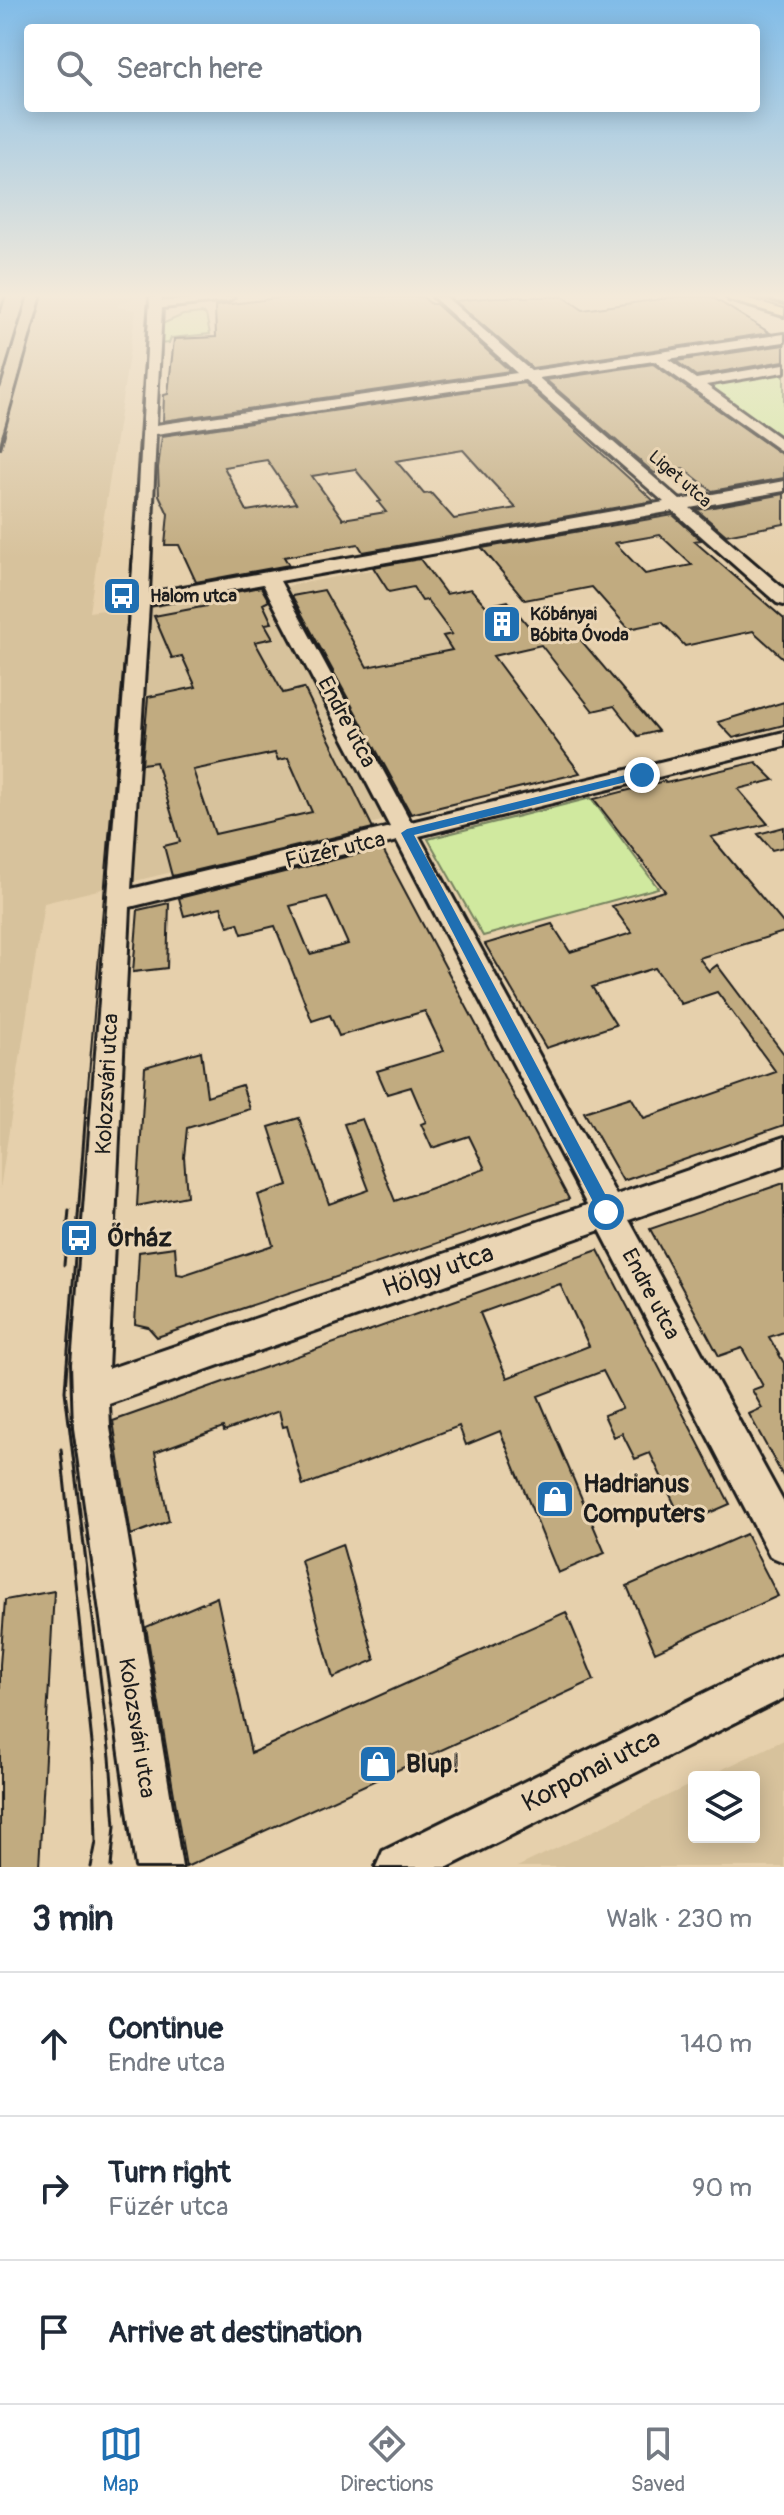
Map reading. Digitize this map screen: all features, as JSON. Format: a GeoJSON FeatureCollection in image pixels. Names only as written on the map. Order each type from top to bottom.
{"type":"FeatureCollection","features":[{"type":"Feature","properties":{"kind":"street","name":"Kolozsvári utca"},"geometry":{"type":"LineString","coordinates":[[152,384],[90,1364],[92,1428],[159,1867]]}},
{"type":"Feature","properties":{"kind":"street"},"geometry":{"type":"LineString","coordinates":[[150,430],[460,384]]}},
{"type":"Feature","properties":{"kind":"street","name":"Liget utca"},"geometry":{"type":"LineString","coordinates":[[540,384],[784,599]]}},
{"type":"Feature","properties":{"kind":"street"},"geometry":{"type":"LineString","coordinates":[[697,384],[782,445]]}},
{"type":"Feature","properties":{"kind":"street"},"geometry":{"type":"LineString","coordinates":[[138,601],[270,580],[784,486]]}},
{"type":"Feature","properties":{"kind":"street","name":"Endre utca"},"geometry":{"type":"LineString","coordinates":[[270,580],[784,1542]]}},
{"type":"Feature","properties":{"kind":"street","name":"Füzér utca"},"geometry":{"type":"LineString","coordinates":[[118,901],[784,739]]}},
{"type":"Feature","properties":{"kind":"street","name":"Hölgy utca"},"geometry":{"type":"LineString","coordinates":[[92,1392],[784,1151]]}},
{"type":"Feature","properties":{"kind":"street","name":"Korponai utca"},"geometry":{"type":"LineString","coordinates":[[399,1867],[784,1675]]}},
{"type":"Feature","properties":{"kind":"shaded area"},"geometry":{"type":"Polygon","coordinates":[[[0,384],[124,384],[89,612],[283,587],[423,560],[580,773],[44,903],[0,1189],[0,384]]]}},
{"type":"Feature","properties":{"kind":"shaded area"},"geometry":{"type":"Polygon","coordinates":[[[784,1740],[784,1867],[517,1867],[688,1786],[688,1843],[760,1843],[760,1771],[719,1771],[784,1740]]]}},
{"type":"Feature","properties":{"kind":"green space"},"geometry":{"type":"Polygon","coordinates":[[[697,384],[784,384],[784,442],[697,384]]]}},
{"type":"Feature","properties":{"kind":"green space"},"geometry":{"type":"Polygon","coordinates":[[[591,798],[658,888],[483,936],[428,839],[591,798]]]}},
{"type":"Feature","properties":{"kind":"building"},"geometry":{"type":"Polygon","coordinates":[[[169,384],[419,384],[163,421],[164,395],[168,394],[169,384]]]}},
{"type":"Feature","properties":{"kind":"building"},"geometry":{"type":"Polygon","coordinates":[[[525,384],[654,501],[363,552],[358,544],[284,557],[289,565],[196,582],[179,545],[165,545],[168,514],[159,495],[162,436],[525,384]],[[463,450],[396,461],[424,494],[431,493],[454,519],[516,508],[463,450]],[[267,460],[224,467],[247,511],[296,503],[267,460]],[[355,469],[312,476],[343,519],[386,512],[378,502],[381,501],[355,469]]]}},
{"type":"Feature","properties":{"kind":"building"},"geometry":{"type":"Polygon","coordinates":[[[551,384],[682,384],[784,456],[784,478],[712,491],[683,468],[654,473],[551,384]]]}},
{"type":"Feature","properties":{"kind":"building"},"geometry":{"type":"Polygon","coordinates":[[[784,494],[784,524],[726,535],[697,510],[784,494]]]}},
{"type":"Feature","properties":{"kind":"building"},"geometry":{"type":"Polygon","coordinates":[[[673,515],[701,540],[694,541],[784,619],[784,659],[753,631],[685,646],[662,622],[629,629],[592,587],[525,600],[482,548],[673,515]],[[660,535],[615,543],[645,574],[692,565],[660,535]]]}},
{"type":"Feature","properties":{"kind":"building"},"geometry":{"type":"Polygon","coordinates":[[[420,559],[446,594],[471,589],[486,606],[508,601],[539,639],[574,632],[658,731],[638,736],[614,706],[593,711],[541,645],[493,656],[580,773],[411,814],[292,596],[324,590],[367,667],[452,650],[443,636],[452,634],[427,600],[422,601],[413,587],[389,592],[373,567],[420,559]]]}},
{"type":"Feature","properties":{"kind":"building"},"geometry":{"type":"Polygon","coordinates":[[[261,587],[269,601],[263,604],[272,623],[265,624],[273,638],[255,642],[283,693],[304,688],[373,828],[172,876],[164,846],[180,842],[156,762],[142,764],[148,697],[196,687],[182,656],[172,658],[154,616],[207,606],[204,598],[261,587]],[[275,753],[193,770],[215,834],[312,812],[288,758],[278,760],[275,753]]]}},
{"type":"Feature","properties":{"kind":"building"},"geometry":{"type":"Polygon","coordinates":[[[784,702],[784,725],[733,738],[718,722],[784,702]]]}},
{"type":"Feature","properties":{"kind":"building"},"geometry":{"type":"Polygon","coordinates":[[[756,762],[774,780],[738,789],[768,824],[711,837],[784,924],[784,932],[699,958],[709,971],[717,965],[784,1054],[784,1125],[623,1181],[584,1112],[631,1097],[644,1118],[776,1072],[717,992],[681,1004],[655,968],[592,987],[616,1025],[546,1048],[485,944],[552,924],[570,952],[632,933],[612,906],[665,891],[594,799],[756,762]]]}},
{"type":"Feature","properties":{"kind":"building"},"geometry":{"type":"Polygon","coordinates":[[[784,827],[784,847],[772,850],[758,834],[784,827]]]}},
{"type":"Feature","properties":{"kind":"building"},"geometry":{"type":"Polygon","coordinates":[[[382,848],[569,1199],[157,1337],[148,1327],[135,1324],[139,1252],[175,1247],[177,1274],[183,1275],[273,1245],[258,1195],[288,1185],[269,1127],[299,1118],[329,1204],[369,1190],[344,1124],[362,1119],[395,1201],[485,1169],[469,1136],[432,1148],[421,1124],[426,1122],[411,1087],[387,1094],[377,1071],[444,1051],[425,1011],[339,1036],[330,1015],[312,1021],[275,926],[242,934],[238,923],[228,926],[221,907],[184,916],[179,898],[382,848]],[[327,897],[290,906],[310,954],[348,944],[327,897]]]}},
{"type":"Feature","properties":{"kind":"building"},"geometry":{"type":"Polygon","coordinates":[[[169,903],[167,968],[133,972],[138,910],[169,903]]]}},
{"type":"Feature","properties":{"kind":"building"},"geometry":{"type":"Polygon","coordinates":[[[201,1051],[207,1096],[242,1085],[250,1109],[187,1128],[184,1157],[187,1196],[137,1206],[145,1067],[201,1051]]]}},
{"type":"Feature","properties":{"kind":"building"},"geometry":{"type":"Polygon","coordinates":[[[784,1183],[784,1332],[769,1337],[784,1363],[784,1478],[749,1414],[762,1408],[752,1390],[763,1386],[742,1348],[719,1356],[650,1229],[784,1183]]]}},
{"type":"Feature","properties":{"kind":"building"},"geometry":{"type":"Polygon","coordinates":[[[598,1250],[730,1504],[684,1524],[650,1453],[635,1459],[622,1433],[614,1437],[604,1415],[622,1408],[603,1371],[538,1396],[605,1553],[558,1573],[500,1431],[466,1445],[459,1426],[303,1486],[287,1426],[283,1427],[279,1411],[155,1452],[169,1521],[131,1535],[113,1421],[598,1250]],[[560,1284],[480,1313],[507,1378],[589,1346],[560,1284]]]}},
{"type":"Feature","properties":{"kind":"building"},"geometry":{"type":"Polygon","coordinates":[[[746,1534],[778,1596],[655,1652],[627,1586],[746,1534]]]}},
{"type":"Feature","properties":{"kind":"building"},"geometry":{"type":"Polygon","coordinates":[[[342,1544],[375,1660],[333,1678],[301,1560],[342,1544]]]}},
{"type":"Feature","properties":{"kind":"building"},"geometry":{"type":"Polygon","coordinates":[[[54,1591],[39,1867],[0,1867],[0,1665],[5,1600],[54,1591]]]}},
{"type":"Feature","properties":{"kind":"building"},"geometry":{"type":"Polygon","coordinates":[[[217,1597],[251,1753],[566,1612],[594,1680],[186,1867],[146,1627],[217,1597]]]}},
{"type":"Feature","properties":{"kind":"tram line"},"geometry":{"type":"LineString","coordinates":[[87,1098],[137,505],[144,384]]}},
{"type":"Feature","properties":{"kind":"tram line"},"geometry":{"type":"LineString","coordinates":[[87,1096],[65,1391],[110,1757],[115,1826],[111,1867]]}},
{"type":"Feature","properties":{"kind":"tram line"},"geometry":{"type":"LineString","coordinates":[[64,1265],[69,1210]]}},
{"type":"Feature","properties":{"kind":"tram line"},"geometry":{"type":"LineString","coordinates":[[61,1449],[94,1762],[96,1842],[91,1867]]}},
{"type":"Feature","properties":{"kind":"railway"},"geometry":{"type":"LineString","coordinates":[[3,436],[18,384]]}},
{"type":"Feature","properties":{"kind":"railway"},"geometry":{"type":"LineString","coordinates":[[0,448],[4,434]]}},
{"type":"Feature","properties":{"kind":"place","name":"Halom utca"},"geometry":{"type":"Point","coordinates":[122,596]}},
{"type":"Feature","properties":{"kind":"place","name":"Kőbányai Bóbita Óvoda"},"geometry":{"type":"Point","coordinates":[502,624]}},
{"type":"Feature","properties":{"kind":"place","name":"Őrház"},"geometry":{"type":"Point","coordinates":[79,1238]}},
{"type":"Feature","properties":{"kind":"place","name":"Hadrianus Computers"},"geometry":{"type":"Point","coordinates":[555,1499]}},
{"type":"Feature","properties":{"kind":"place","name":"Blup!"},"geometry":{"type":"Point","coordinates":[378,1764]}},
{"type":"Feature","properties":{"kind":"route"},"geometry":{"type":"LineString","coordinates":[[606,1212],[407,833],[642,775]]}}]}
